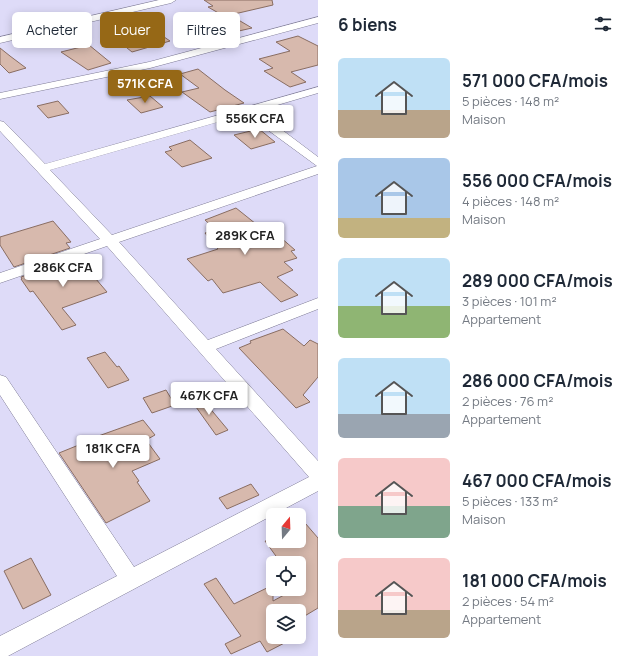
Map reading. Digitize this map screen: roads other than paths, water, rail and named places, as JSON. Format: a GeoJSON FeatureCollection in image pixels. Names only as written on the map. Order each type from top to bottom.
{"type":"FeatureCollection","features":[{"type":"Feature","properties":{"kind":"street"},"geometry":{"type":"LineString","coordinates":[[0,40],[171,0]]}},
{"type":"Feature","properties":{"kind":"street"},"geometry":{"type":"LineString","coordinates":[[0,96],[150,65],[318,20]]}},
{"type":"Feature","properties":{"kind":"street"},"geometry":{"type":"LineString","coordinates":[[41,169],[247,109],[318,90]]}},
{"type":"Feature","properties":{"kind":"street"},"geometry":{"type":"LineString","coordinates":[[247,109],[318,163]]}},
{"type":"Feature","properties":{"kind":"street"},"geometry":{"type":"LineString","coordinates":[[0,124],[109,240],[318,474]]}},
{"type":"Feature","properties":{"kind":"street"},"geometry":{"type":"LineString","coordinates":[[0,278],[318,170]]}},
{"type":"Feature","properties":{"kind":"street"},"geometry":{"type":"LineString","coordinates":[[205,347],[318,303]]}},
{"type":"Feature","properties":{"kind":"street"},"geometry":{"type":"LineString","coordinates":[[0,381],[131,580]]}},
{"type":"Feature","properties":{"kind":"street"},"geometry":{"type":"LineString","coordinates":[[0,648],[318,482]]}}]}
